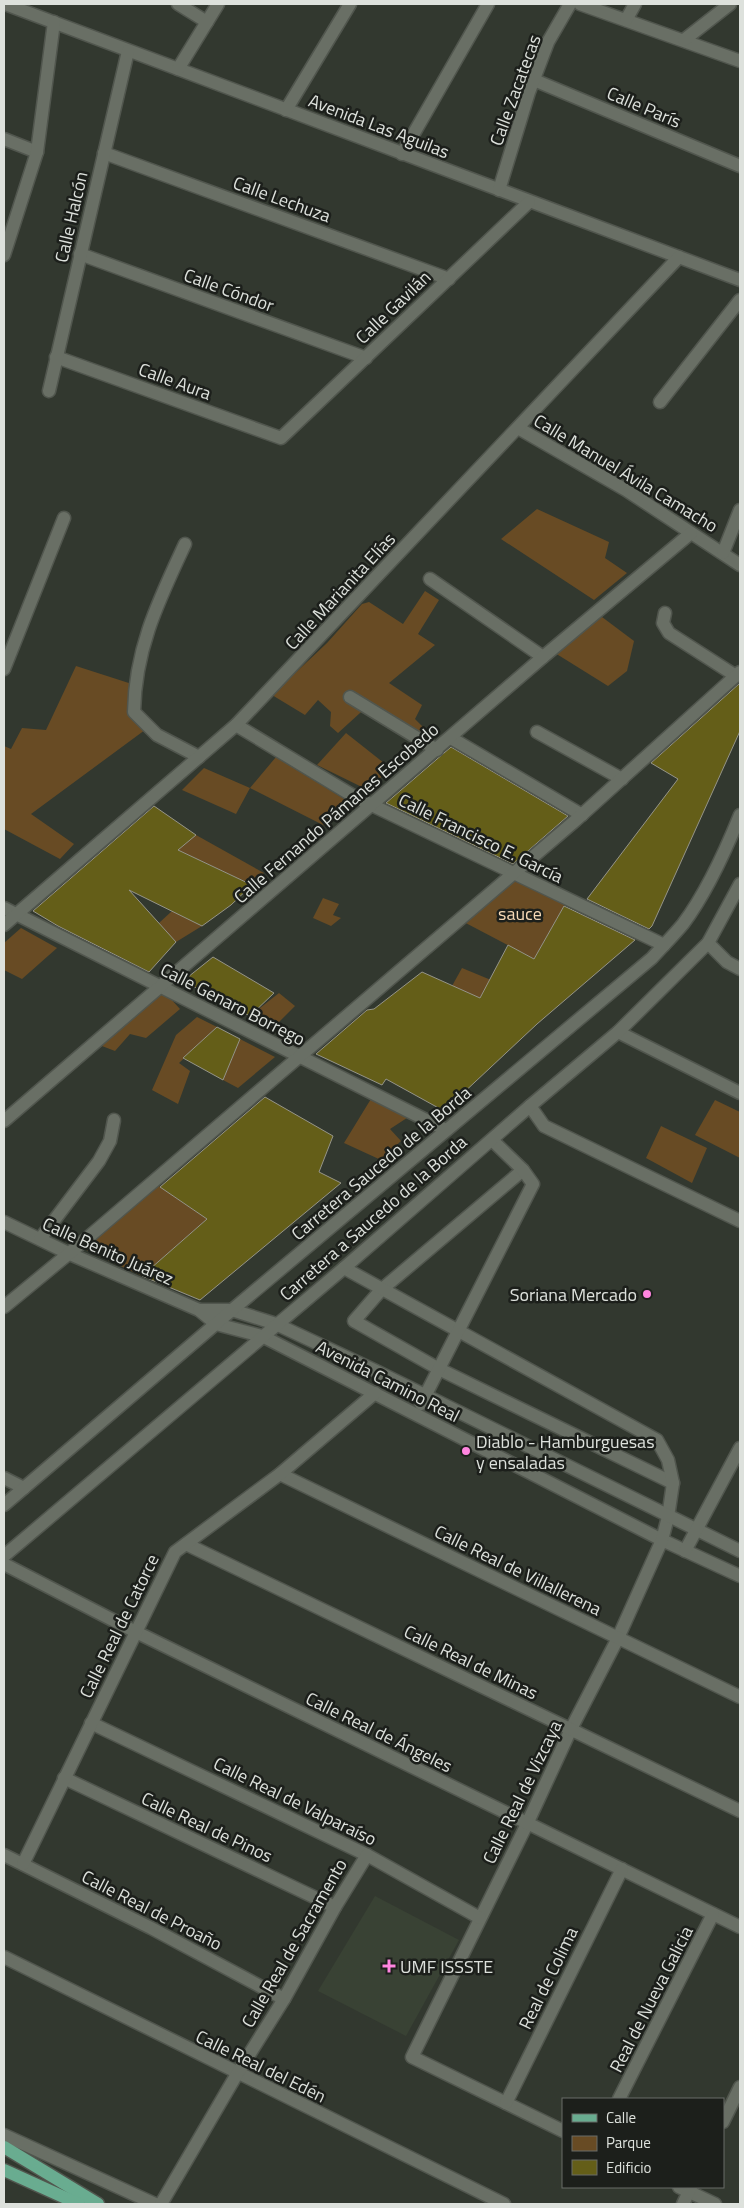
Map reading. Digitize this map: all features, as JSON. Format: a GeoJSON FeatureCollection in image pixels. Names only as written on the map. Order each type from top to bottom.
{"type":"FeatureCollection","features":[{"type":"Feature","properties":{"kind":"main road"},"geometry":{"type":"LineString","coordinates":[[4,2147],[98,2204]]}},
{"type":"Feature","properties":{"kind":"main road"},"geometry":{"type":"LineString","coordinates":[[4,2170],[79,2204]]}},
{"type":"Feature","properties":{"kind":"street","name":"Avenida Las Aguilas"},"geometry":{"type":"LineString","coordinates":[[5,4],[740,280]]}},
{"type":"Feature","properties":{"kind":"street"},"geometry":{"type":"LineString","coordinates":[[178,4],[207,22]]}},
{"type":"Feature","properties":{"kind":"street"},"geometry":{"type":"LineString","coordinates":[[178,69],[218,4]]}},
{"type":"Feature","properties":{"kind":"street"},"geometry":{"type":"LineString","coordinates":[[286,110],[350,4]]}},
{"type":"Feature","properties":{"kind":"street"},"geometry":{"type":"LineString","coordinates":[[402,154],[488,4]]}},
{"type":"Feature","properties":{"kind":"street","name":"Calle Zacatecas"},"geometry":{"type":"LineString","coordinates":[[499,190],[548,42],[570,4]]}},
{"type":"Feature","properties":{"kind":"street"},"geometry":{"type":"LineString","coordinates":[[580,4],[740,61]]}},
{"type":"Feature","properties":{"kind":"street"},"geometry":{"type":"LineString","coordinates":[[626,20],[635,4]]}},
{"type":"Feature","properties":{"kind":"street"},"geometry":{"type":"LineString","coordinates":[[684,40],[730,4]]}},
{"type":"Feature","properties":{"kind":"street"},"geometry":{"type":"LineString","coordinates":[[4,255],[37,152],[54,22]]}},
{"type":"Feature","properties":{"kind":"street","name":"Calle Halcón"},"geometry":{"type":"LineString","coordinates":[[49,391],[128,51]]}},
{"type":"Feature","properties":{"kind":"street","name":"Calle París"},"geometry":{"type":"LineString","coordinates":[[534,80],[740,166]]}},
{"type":"Feature","properties":{"kind":"street"},"geometry":{"type":"LineString","coordinates":[[4,139],[37,152]]}},
{"type":"Feature","properties":{"kind":"street","name":"Calle Lechuza"},"geometry":{"type":"LineString","coordinates":[[104,153],[448,279]]}},
{"type":"Feature","properties":{"kind":"street","name":"Calle Gavilán"},"geometry":{"type":"LineString","coordinates":[[281,438],[530,202]]}},
{"type":"Feature","properties":{"kind":"street","name":"Calle Cóndor"},"geometry":{"type":"LineString","coordinates":[[80,254],[366,358]]}},
{"type":"Feature","properties":{"kind":"street","name":"Calle Marianita Elías"},"geometry":{"type":"LineString","coordinates":[[4,925],[236,725],[679,257]]}},
{"type":"Feature","properties":{"kind":"street"},"geometry":{"type":"LineString","coordinates":[[660,402],[740,300]]}},
{"type":"Feature","properties":{"kind":"street","name":"Calle Aura"},"geometry":{"type":"LineString","coordinates":[[56,357],[281,438]]}},
{"type":"Feature","properties":{"kind":"street","name":"Calle Manuel Ávila Camacho"},"geometry":{"type":"LineString","coordinates":[[518,428],[626,490],[740,565]]}},
{"type":"Feature","properties":{"kind":"street"},"geometry":{"type":"LineString","coordinates":[[723,553],[740,510]]}},
{"type":"Feature","properties":{"kind":"street"},"geometry":{"type":"LineString","coordinates":[[4,669],[64,518]]}},
{"type":"Feature","properties":{"kind":"street","name":"Calle Fernando Pámanes Escobedo"},"geometry":{"type":"LineString","coordinates":[[4,1120],[543,657],[691,533]]}},
{"type":"Feature","properties":{"kind":"street"},"geometry":{"type":"LineString","coordinates":[[185,544],[156,606],[143,646],[135,685],[134,712],[157,735],[199,757]]}},
{"type":"Feature","properties":{"kind":"street"},"geometry":{"type":"LineString","coordinates":[[430,579],[543,657]]}},
{"type":"Feature","properties":{"kind":"street"},"geometry":{"type":"LineString","coordinates":[[4,1307],[70,1254],[582,815],[738,674],[669,633],[663,623],[665,613]]}},
{"type":"Feature","properties":{"kind":"street"},"geometry":{"type":"LineString","coordinates":[[350,697],[437,750]]}},
{"type":"Feature","properties":{"kind":"street","name":"Calle Francisco E. García"},"geometry":{"type":"LineString","coordinates":[[236,725],[355,797],[664,945]]}},
{"type":"Feature","properties":{"kind":"street"},"geometry":{"type":"LineString","coordinates":[[537,732],[622,779]]}},
{"type":"Feature","properties":{"kind":"street"},"geometry":{"type":"LineString","coordinates":[[451,738],[582,815]]}},
{"type":"Feature","properties":{"kind":"street","name":"Carretera Saucedo de la Borda"},"geometry":{"type":"LineString","coordinates":[[4,1505],[232,1310],[652,958],[683,923],[708,883],[740,815]]}},
{"type":"Feature","properties":{"kind":"street","name":"Carretera a Saucedo de la Borda"},"geometry":{"type":"LineString","coordinates":[[4,1556],[344,1268],[618,1032],[708,943],[740,884]]}},
{"type":"Feature","properties":{"kind":"street","name":"Calle Genaro Borrego"},"geometry":{"type":"LineString","coordinates":[[4,908],[446,1130]]}},
{"type":"Feature","properties":{"kind":"street"},"geometry":{"type":"LineString","coordinates":[[708,943],[727,962],[740,969]]}},
{"type":"Feature","properties":{"kind":"street"},"geometry":{"type":"LineString","coordinates":[[618,1032],[740,1093]]}},
{"type":"Feature","properties":{"kind":"street"},"geometry":{"type":"LineString","coordinates":[[530,1106],[544,1126],[740,1221]]}},
{"type":"Feature","properties":{"kind":"street"},"geometry":{"type":"LineString","coordinates":[[40,1239],[99,1161],[110,1140],[114,1120]]}},
{"type":"Feature","properties":{"kind":"street"},"geometry":{"type":"LineString","coordinates":[[416,1414],[533,1184],[523,1170],[492,1140]]}},
{"type":"Feature","properties":{"kind":"street"},"geometry":{"type":"LineString","coordinates":[[523,1170],[381,1290],[354,1321],[439,1369],[673,1483]]}},
{"type":"Feature","properties":{"kind":"street","name":"Calle Benito Juárez"},"geometry":{"type":"LineString","coordinates":[[4,1222],[70,1254],[199,1310],[216,1324]]}},
{"type":"Feature","properties":{"kind":"street"},"geometry":{"type":"LineString","coordinates":[[344,1268],[657,1440],[668,1460],[673,1483]]}},
{"type":"Feature","properties":{"kind":"street","name":"Calle Benito Juárez"},"geometry":{"type":"LineString","coordinates":[[199,1310],[232,1310]]}},
{"type":"Feature","properties":{"kind":"street","name":"Avenida Camino Real"},"geometry":{"type":"LineString","coordinates":[[232,1310],[276,1324],[376,1371],[740,1551]]}},
{"type":"Feature","properties":{"kind":"street","name":"Avenida Camino Real"},"geometry":{"type":"LineString","coordinates":[[216,1324],[262,1336],[662,1540],[740,1576]]}},
{"type":"Feature","properties":{"kind":"street","name":"Calle Real de Catorce"},"geometry":{"type":"LineString","coordinates":[[23,1864],[175,1552],[280,1474],[375,1393]]}},
{"type":"Feature","properties":{"kind":"street"},"geometry":{"type":"LineString","coordinates":[[685,1551],[740,1448]]}},
{"type":"Feature","properties":{"kind":"street","name":"Calle Real de Villallerena"},"geometry":{"type":"LineString","coordinates":[[280,1474],[740,1697]]}},
{"type":"Feature","properties":{"kind":"street"},"geometry":{"type":"LineString","coordinates":[[4,1478],[24,1488]]}},
{"type":"Feature","properties":{"kind":"street","name":"Calle Real de Vizcaya"},"geometry":{"type":"LineString","coordinates":[[506,2103],[412,2057],[527,1824],[571,1729],[618,1638],[662,1540],[668,1517],[673,1483]]}},
{"type":"Feature","properties":{"kind":"street","name":"Calle Real de Minas"},"geometry":{"type":"LineString","coordinates":[[186,1544],[740,1811]]}},
{"type":"Feature","properties":{"kind":"street","name":"Calle Real de Ángeles"},"geometry":{"type":"LineString","coordinates":[[4,1564],[136,1632],[740,1927]]}},
{"type":"Feature","properties":{"kind":"street","name":"Calle Real de Valparaíso"},"geometry":{"type":"LineString","coordinates":[[91,1723],[367,1855],[480,1918]]}},
{"type":"Feature","properties":{"kind":"street","name":"Calle Real de Pinos"},"geometry":{"type":"LineString","coordinates":[[64,1778],[335,1907]]}},
{"type":"Feature","properties":{"kind":"street","name":"Calle Real de Proaño"},"geometry":{"type":"LineString","coordinates":[[4,1855],[152,1928],[284,1999]]}},
{"type":"Feature","properties":{"kind":"street","name":"Calle Real de Sacramento"},"geometry":{"type":"LineString","coordinates":[[161,2204],[237,2074],[284,1999],[335,1907],[367,1855]]}},
{"type":"Feature","properties":{"kind":"street","name":"Real de Colima"},"geometry":{"type":"LineString","coordinates":[[506,2103],[622,1869]]}},
{"type":"Feature","properties":{"kind":"street","name":"Real de Nueva Galicia"},"geometry":{"type":"LineString","coordinates":[[621,2098],[713,1914]]}},
{"type":"Feature","properties":{"kind":"street","name":"Calle Real del Edén"},"geometry":{"type":"LineString","coordinates":[[4,1958],[504,2204]]}},
{"type":"Feature","properties":{"kind":"street"},"geometry":{"type":"LineString","coordinates":[[724,2120],[740,2087]]}},
{"type":"Feature","properties":{"kind":"street"},"geometry":{"type":"LineString","coordinates":[[506,2103],[562,2131]]}},
{"type":"Feature","properties":{"kind":"street"},"geometry":{"type":"LineString","coordinates":[[4,2135],[155,2204]]}},
{"type":"Feature","properties":{"kind":"street"},"geometry":{"type":"LineString","coordinates":[[683,2204],[686,2188],[715,2204]]}},
{"type":"Feature","properties":{"kind":"shaded area","name":"UMF ISSSTE"},"geometry":{"type":"Polygon","coordinates":[[[375,1896],[459,1940],[406,2036],[318,1991],[375,1896]]]}},
{"type":"Feature","properties":{"kind":"green space"},"geometry":{"type":"Polygon","coordinates":[[[537,509],[609,542],[605,558],[627,573],[594,600],[501,539],[537,509]]]}},
{"type":"Feature","properties":{"kind":"green space"},"geometry":{"type":"Polygon","coordinates":[[[425,591],[439,600],[418,634],[435,645],[389,683],[422,705],[415,719],[426,730],[423,735],[371,703],[338,733],[330,726],[331,712],[318,700],[305,715],[272,695],[327,643],[362,604],[369,602],[403,624],[425,591]]]}},
{"type":"Feature","properties":{"kind":"green space"},"geometry":{"type":"Polygon","coordinates":[[[602,617],[634,641],[627,671],[608,686],[555,653],[602,617]]]}},
{"type":"Feature","properties":{"kind":"green space"},"geometry":{"type":"Polygon","coordinates":[[[76,666],[135,685],[131,717],[149,727],[31,814],[74,844],[60,859],[4,829],[4,746],[11,749],[22,728],[46,730],[76,666]]]}},
{"type":"Feature","properties":{"kind":"green space"},"geometry":{"type":"Polygon","coordinates":[[[346,733],[389,767],[370,791],[317,765],[346,733]]]}},
{"type":"Feature","properties":{"kind":"green space"},"geometry":{"type":"Polygon","coordinates":[[[276,757],[354,805],[325,826],[250,788],[276,757]]]}},
{"type":"Feature","properties":{"kind":"green space"},"geometry":{"type":"Polygon","coordinates":[[[204,768],[250,788],[236,814],[182,790],[204,768]]]}},
{"type":"Feature","properties":{"kind":"green space"},"geometry":{"type":"Polygon","coordinates":[[[196,835],[264,873],[252,885],[178,850],[196,835]]]}},
{"type":"Feature","properties":{"kind":"green space","name":"sauce"},"geometry":{"type":"Polygon","coordinates":[[[514,873],[568,899],[534,959],[460,920],[514,873]]]}},
{"type":"Feature","properties":{"kind":"green space"},"geometry":{"type":"Polygon","coordinates":[[[323,898],[339,904],[333,915],[341,918],[331,926],[313,918],[323,898]]]}},
{"type":"Feature","properties":{"kind":"green space"},"geometry":{"type":"Polygon","coordinates":[[[172,911],[202,926],[176,942],[159,923],[172,911]]]}},
{"type":"Feature","properties":{"kind":"green space"},"geometry":{"type":"Polygon","coordinates":[[[21,928],[57,948],[22,979],[4,970],[4,943],[21,928]]]}},
{"type":"Feature","properties":{"kind":"green space"},"geometry":{"type":"Polygon","coordinates":[[[462,968],[491,980],[480,998],[452,986],[462,968]]]}},
{"type":"Feature","properties":{"kind":"green space"},"geometry":{"type":"Polygon","coordinates":[[[160,987],[180,1009],[146,1038],[130,1034],[115,1051],[94,1043],[160,987]]]}},
{"type":"Feature","properties":{"kind":"green space"},"geometry":{"type":"Polygon","coordinates":[[[279,993],[295,1006],[273,1028],[250,1016],[279,993]]]}},
{"type":"Feature","properties":{"kind":"green space"},"geometry":{"type":"Polygon","coordinates":[[[197,1017],[217,1027],[179,1063],[190,1071],[178,1104],[152,1090],[176,1035],[197,1017]]]}},
{"type":"Feature","properties":{"kind":"green space"},"geometry":{"type":"Polygon","coordinates":[[[240,1039],[275,1057],[238,1088],[223,1080],[240,1039]]]}},
{"type":"Feature","properties":{"kind":"green space"},"geometry":{"type":"Polygon","coordinates":[[[374,1094],[413,1114],[390,1129],[401,1141],[381,1160],[344,1143],[374,1094]]]}},
{"type":"Feature","properties":{"kind":"green space"},"geometry":{"type":"Polygon","coordinates":[[[715,1100],[740,1112],[740,1158],[695,1135],[715,1100]]]}},
{"type":"Feature","properties":{"kind":"green space"},"geometry":{"type":"Polygon","coordinates":[[[661,1126],[707,1148],[692,1183],[646,1158],[661,1126]]]}},
{"type":"Feature","properties":{"kind":"green space"},"geometry":{"type":"Polygon","coordinates":[[[153,1182],[207,1219],[142,1276],[78,1246],[153,1182]]]}},
{"type":"Feature","properties":{"kind":"building"},"geometry":{"type":"Polygon","coordinates":[[[740,683],[740,731],[652,926],[649,929],[587,899],[678,779],[651,763],[740,683]]]}},
{"type":"Feature","properties":{"kind":"building"},"geometry":{"type":"Polygon","coordinates":[[[451,747],[568,816],[513,864],[386,803],[451,747]]]}},
{"type":"Feature","properties":{"kind":"building"},"geometry":{"type":"Polygon","coordinates":[[[154,806],[196,835],[178,850],[252,885],[231,905],[202,926],[129,890],[176,942],[149,972],[58,926],[33,911],[154,806]]]}},
{"type":"Feature","properties":{"kind":"building"},"geometry":{"type":"Polygon","coordinates":[[[564,906],[635,940],[537,1024],[444,1111],[386,1079],[382,1085],[316,1054],[367,1010],[374,1009],[422,972],[480,998],[508,945],[534,959],[564,906]]]}},
{"type":"Feature","properties":{"kind":"building"},"geometry":{"type":"Polygon","coordinates":[[[213,957],[274,993],[250,1016],[183,981],[213,957]]]}},
{"type":"Feature","properties":{"kind":"building"},"geometry":{"type":"Polygon","coordinates":[[[217,1027],[240,1039],[223,1080],[183,1058],[217,1027]]]}},
{"type":"Feature","properties":{"kind":"building"},"geometry":{"type":"Polygon","coordinates":[[[265,1097],[333,1136],[319,1172],[341,1183],[200,1300],[142,1276],[207,1219],[160,1187],[265,1097]]]}},
{"type":"Feature","properties":{"kind":"place","name":"Soriana Mercado"},"geometry":{"type":"Point","coordinates":[647,1294]}},
{"type":"Feature","properties":{"kind":"place","name":"Diablo - Hamburguesas y ensaladas"},"geometry":{"type":"Point","coordinates":[466,1451]}},
{"type":"Feature","properties":{"kind":"place","name":"UMF ISSSTE"},"geometry":{"type":"Point","coordinates":[389,1966]}}]}
